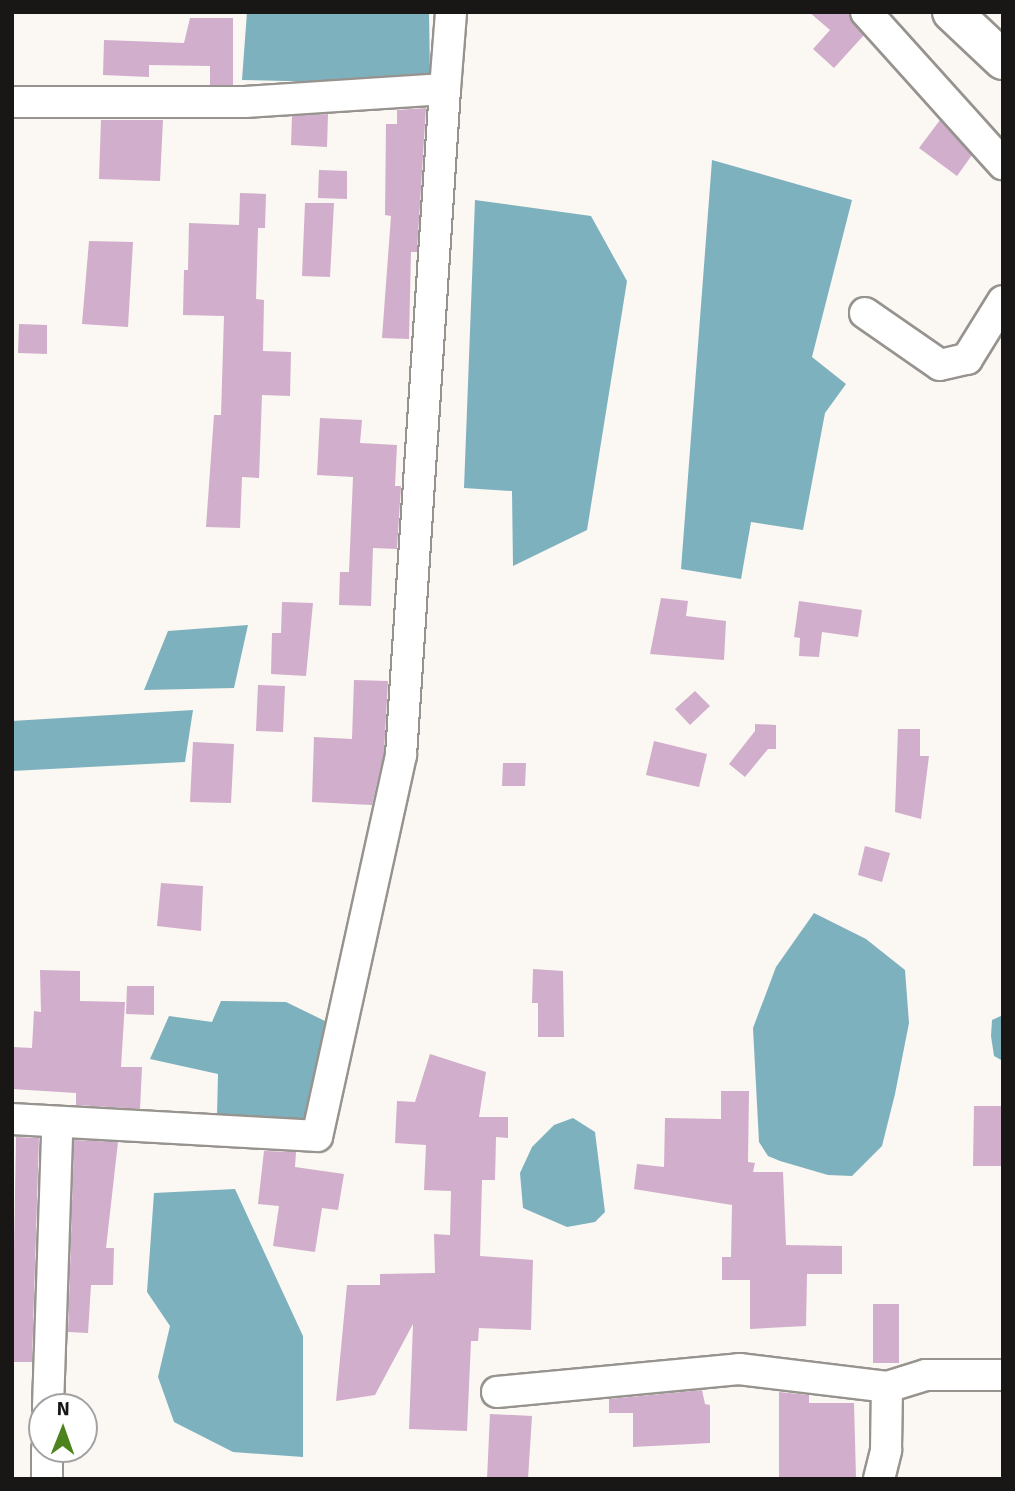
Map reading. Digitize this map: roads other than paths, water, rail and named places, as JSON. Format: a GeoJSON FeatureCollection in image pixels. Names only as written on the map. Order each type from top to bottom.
{"type":"FeatureCollection","features":[{"type":"Feature","properties":{"kind":"street"},"geometry":{"type":"LineString","coordinates":[[12,1119],[317,1136],[401,755],[451,12]]}},
{"type":"Feature","properties":{"kind":"street"},"geometry":{"type":"LineString","coordinates":[[866,12],[1003,164]]}},
{"type":"Feature","properties":{"kind":"street"},"geometry":{"type":"LineString","coordinates":[[952,12],[1003,60]]}},
{"type":"Feature","properties":{"kind":"street"},"geometry":{"type":"LineString","coordinates":[[12,102],[245,102],[444,89]]}},
{"type":"Feature","properties":{"kind":"street"},"geometry":{"type":"LineString","coordinates":[[864,313],[940,365],[967,359],[1003,301]]}},
{"type":"Feature","properties":{"kind":"street"},"geometry":{"type":"LineString","coordinates":[[48,1393],[57,1131]]}},
{"type":"Feature","properties":{"kind":"street"},"geometry":{"type":"LineString","coordinates":[[497,1392],[739,1369],[887,1387],[926,1375],[1003,1375]]}},
{"type":"Feature","properties":{"kind":"street"},"geometry":{"type":"LineString","coordinates":[[878,1479],[886,1450],[887,1387]]}},
{"type":"Feature","properties":{"kind":"water"},"geometry":{"type":"Polygon","coordinates":[[[247,12],[429,12],[430,75],[415,84],[242,80],[247,12]]]}},
{"type":"Feature","properties":{"kind":"water"},"geometry":{"type":"Polygon","coordinates":[[[712,160],[852,200],[812,357],[846,384],[825,413],[803,530],[751,522],[741,579],[681,569],[712,160]]]}},
{"type":"Feature","properties":{"kind":"water"},"geometry":{"type":"Polygon","coordinates":[[[475,200],[591,216],[627,281],[587,530],[513,566],[512,491],[464,488],[475,200]]]}},
{"type":"Feature","properties":{"kind":"water"},"geometry":{"type":"Polygon","coordinates":[[[248,625],[234,688],[144,690],[168,631],[248,625]]]}},
{"type":"Feature","properties":{"kind":"water"},"geometry":{"type":"Polygon","coordinates":[[[193,710],[185,762],[12,771],[12,721],[193,710]]]}},
{"type":"Feature","properties":{"kind":"water"},"geometry":{"type":"Polygon","coordinates":[[[814,913],[866,939],[905,970],[909,1023],[882,1146],[852,1176],[828,1175],[780,1161],[768,1156],[759,1142],[753,1028],[776,967],[814,913]]]}},
{"type":"Feature","properties":{"kind":"water"},"geometry":{"type":"Polygon","coordinates":[[[221,1001],[286,1002],[325,1021],[331,1033],[304,1128],[217,1115],[218,1074],[150,1059],[169,1016],[212,1022],[221,1001]]]}},
{"type":"Feature","properties":{"kind":"water"},"geometry":{"type":"Polygon","coordinates":[[[1003,1015],[1003,1061],[994,1056],[991,1036],[992,1020],[1003,1015]]]}},
{"type":"Feature","properties":{"kind":"water"},"geometry":{"type":"Polygon","coordinates":[[[573,1118],[595,1132],[605,1212],[595,1222],[567,1227],[523,1208],[520,1173],[532,1147],[554,1125],[573,1118]]]}},
{"type":"Feature","properties":{"kind":"water"},"geometry":{"type":"Polygon","coordinates":[[[235,1189],[303,1336],[303,1457],[233,1452],[174,1422],[158,1377],[170,1326],[147,1292],[154,1193],[235,1189]]]}}]}
